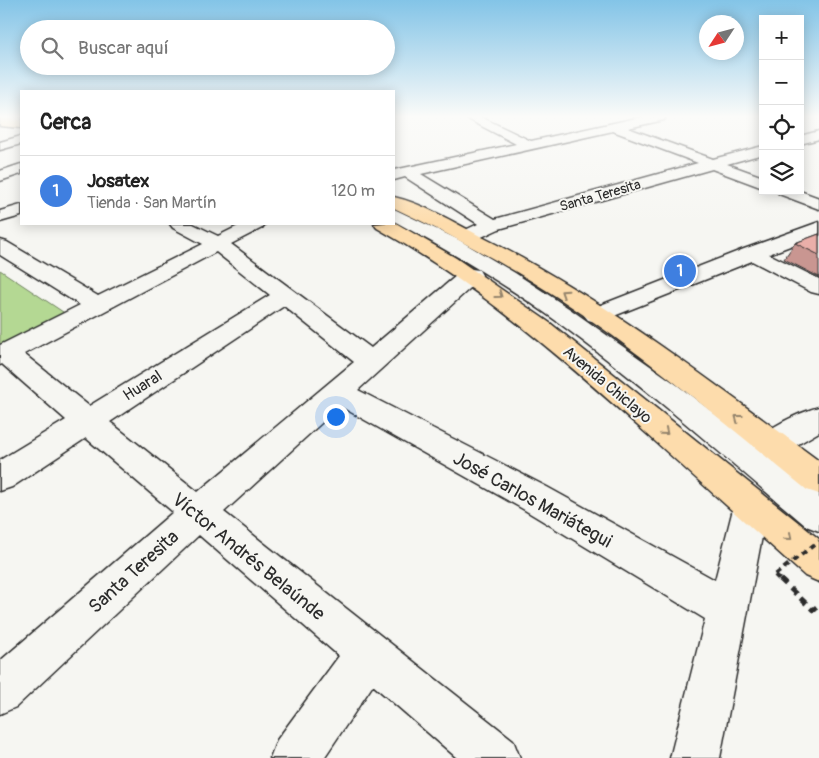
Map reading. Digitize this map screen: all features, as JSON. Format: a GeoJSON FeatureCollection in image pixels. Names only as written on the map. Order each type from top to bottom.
{"type":"FeatureCollection","features":[{"type":"Feature","properties":{"kind":"main road"},"geometry":{"type":"LineString","coordinates":[[395,202],[468,236],[528,270],[596,314],[667,364],[819,480]]}},
{"type":"Feature","properties":{"kind":"main road","name":"Avenida Chiclayo"},"geometry":{"type":"LineString","coordinates":[[385,225],[424,244],[471,275],[539,325],[819,563]]}},
{"type":"Feature","properties":{"kind":"street"},"geometry":{"type":"LineString","coordinates":[[401,174],[496,152]]}},
{"type":"Feature","properties":{"kind":"street"},"geometry":{"type":"LineString","coordinates":[[681,152],[759,182]]}},
{"type":"Feature","properties":{"kind":"street","name":"Santa Teresita"},"geometry":{"type":"LineString","coordinates":[[468,236],[492,225],[754,152]]}},
{"type":"Feature","properties":{"kind":"street"},"geometry":{"type":"LineString","coordinates":[[0,164],[20,169]]}},
{"type":"Feature","properties":{"kind":"street"},"geometry":{"type":"LineString","coordinates":[[0,176],[20,169]]}},
{"type":"Feature","properties":{"kind":"street"},"geometry":{"type":"LineString","coordinates":[[401,174],[492,225]]}},
{"type":"Feature","properties":{"kind":"street"},"geometry":{"type":"LineString","coordinates":[[795,195],[819,204]]}},
{"type":"Feature","properties":{"kind":"street"},"geometry":{"type":"LineString","coordinates":[[0,217],[20,210]]}},
{"type":"Feature","properties":{"kind":"street","name":"Avenida Chiclayo"},"geometry":{"type":"LineString","coordinates":[[395,215],[460,248],[547,303],[662,390],[819,515]]}},
{"type":"Feature","properties":{"kind":"street"},"geometry":{"type":"LineString","coordinates":[[181,225],[218,244],[372,362]]}},
{"type":"Feature","properties":{"kind":"street"},"geometry":{"type":"LineString","coordinates":[[3,355],[254,225]]}},
{"type":"Feature","properties":{"kind":"street"},"geometry":{"type":"LineString","coordinates":[[596,314],[819,228]]}},
{"type":"Feature","properties":{"kind":"street"},"geometry":{"type":"LineString","coordinates":[[0,246],[98,306]]}},
{"type":"Feature","properties":{"kind":"street"},"geometry":{"type":"LineString","coordinates":[[751,253],[819,287]]}},
{"type":"Feature","properties":{"kind":"street","name":"Santa Teresita"},"geometry":{"type":"LineString","coordinates":[[0,691],[197,514],[471,275]]}},
{"type":"Feature","properties":{"kind":"street","name":"Huaral"},"geometry":{"type":"LineString","coordinates":[[0,477],[85,420],[286,295]]}},
{"type":"Feature","properties":{"kind":"street","name":"Víctor Andrés Belaúnde"},"geometry":{"type":"LineString","coordinates":[[3,355],[85,420],[494,758]]}},
{"type":"Feature","properties":{"kind":"street","name":"José Carlos Mariátegui"},"geometry":{"type":"LineString","coordinates":[[336,392],[535,498],[728,610]]}},
{"type":"Feature","properties":{"kind":"street"},"geometry":{"type":"LineString","coordinates":[[772,444],[819,418]]}},
{"type":"Feature","properties":{"kind":"street"},"geometry":{"type":"LineString","coordinates":[[695,758],[751,505]]}},
{"type":"Feature","properties":{"kind":"street"},"geometry":{"type":"LineString","coordinates":[[295,758],[368,654]]}},
{"type":"Feature","properties":{"kind":"path"},"geometry":{"type":"LineString","coordinates":[[819,541],[775,574],[813,610],[819,605]]}},
{"type":"Feature","properties":{"kind":"green space"},"geometry":{"type":"Polygon","coordinates":[[[0,270],[66,314],[0,346],[0,270]]]}},
{"type":"Feature","properties":{"kind":"building"},"geometry":{"type":"Polygon","coordinates":[[[819,234],[819,255],[795,243],[819,234]]]}},
{"type":"Feature","properties":{"kind":"place","name":"Josatex"},"geometry":{"type":"Point","coordinates":[680,271]}}]}
